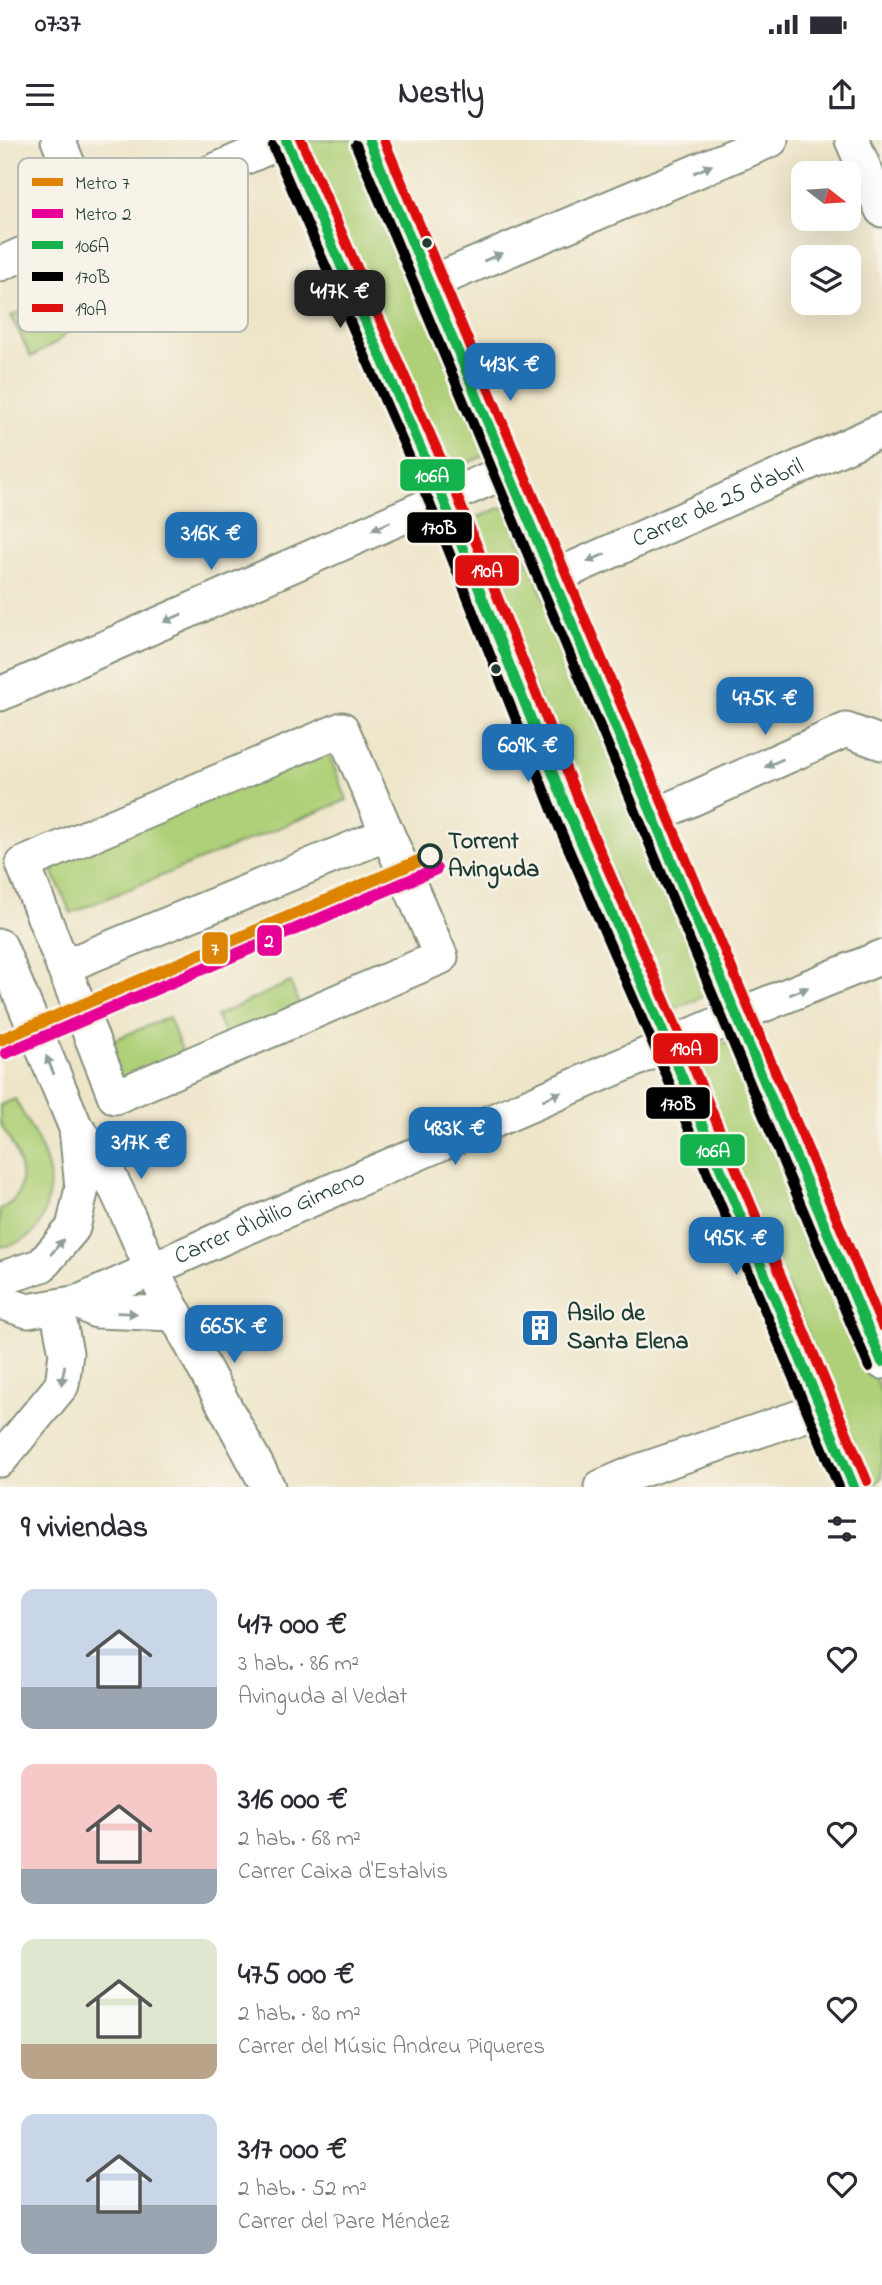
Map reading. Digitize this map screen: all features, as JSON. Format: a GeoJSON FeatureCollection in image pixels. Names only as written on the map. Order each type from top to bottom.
{"type":"FeatureCollection","features":[{"type":"Feature","properties":{"kind":"street"},"geometry":{"type":"LineString","coordinates":[[58,140],[66,158]]}},
{"type":"Feature","properties":{"kind":"street"},"geometry":{"type":"LineString","coordinates":[[245,158],[286,140],[443,499],[569,814],[854,1487]]}},
{"type":"Feature","properties":{"kind":"street"},"geometry":{"type":"LineString","coordinates":[[369,140],[882,1362]]}},
{"type":"Feature","properties":{"kind":"street"},"geometry":{"type":"LineString","coordinates":[[430,283],[771,140]]}},
{"type":"Feature","properties":{"kind":"street"},"geometry":{"type":"LineString","coordinates":[[852,140],[882,210]]}},
{"type":"Feature","properties":{"kind":"street"},"geometry":{"type":"LineString","coordinates":[[0,264],[18,256]]}},
{"type":"Feature","properties":{"kind":"street","name":"Carrer de 25 d'abril"},"geometry":{"type":"LineString","coordinates":[[554,577],[882,430]]}},
{"type":"Feature","properties":{"kind":"street"},"geometry":{"type":"LineString","coordinates":[[0,694],[509,470]]}},
{"type":"Feature","properties":{"kind":"street"},"geometry":{"type":"LineString","coordinates":[[342,729],[387,834],[441,957],[115,1097],[23,864],[342,729]]}},
{"type":"Feature","properties":{"kind":"street"},"geometry":{"type":"LineString","coordinates":[[652,817],[846,730],[882,743]]}},
{"type":"Feature","properties":{"kind":"street"},"geometry":{"type":"LineString","coordinates":[[63,967],[387,834]]}},
{"type":"Feature","properties":{"kind":"street"},"geometry":{"type":"LineString","coordinates":[[0,946],[76,1128],[82,1188],[73,1228],[42,1265],[0,1279]]}},
{"type":"Feature","properties":{"kind":"street","name":"Carrer d'Idilio Gimeno"},"geometry":{"type":"LineString","coordinates":[[33,1309],[152,1269],[736,1016],[882,957]]}},
{"type":"Feature","properties":{"kind":"street"},"geometry":{"type":"LineString","coordinates":[[76,1128],[90,1143],[104,1165],[152,1269],[260,1483]]}},
{"type":"Feature","properties":{"kind":"street"},"geometry":{"type":"LineString","coordinates":[[33,1309],[176,1314]]}},
{"type":"Feature","properties":{"kind":"street"},"geometry":{"type":"LineString","coordinates":[[0,1460],[62,1385],[66,1353],[33,1309]]}},
{"type":"Feature","properties":{"kind":"street"},"geometry":{"type":"LineString","coordinates":[[601,1487],[635,1472],[820,1410]]}},
{"type":"Feature","properties":{"kind":"green space"},"geometry":{"type":"Polygon","coordinates":[[[304,140],[353,140],[486,455],[445,473],[304,140]]]}},
{"type":"Feature","properties":{"kind":"green space"},"geometry":{"type":"Polygon","coordinates":[[[18,313],[18,330],[11,316],[18,313]]]}},
{"type":"Feature","properties":{"kind":"green space"},"geometry":{"type":"Polygon","coordinates":[[[19,332],[67,332],[57,342],[31,357],[19,332]]]}},
{"type":"Feature","properties":{"kind":"green space"},"geometry":{"type":"Polygon","coordinates":[[[506,508],[710,989],[707,995],[677,1008],[668,1005],[467,527],[471,520],[506,508]]]}},
{"type":"Feature","properties":{"kind":"green space"},"geometry":{"type":"Polygon","coordinates":[[[322,737],[347,800],[71,913],[45,855],[322,737]]]}},
{"type":"Feature","properties":{"kind":"green space"},"geometry":{"type":"Polygon","coordinates":[[[290,982],[300,1006],[227,1038],[216,1016],[290,982]]]}},
{"type":"Feature","properties":{"kind":"green space"},"geometry":{"type":"Polygon","coordinates":[[[169,1017],[184,1056],[122,1082],[106,1043],[169,1017]]]}},
{"type":"Feature","properties":{"kind":"green space"},"geometry":{"type":"Polygon","coordinates":[[[730,1042],[735,1046],[882,1395],[882,1477],[877,1483],[872,1483],[866,1473],[693,1062],[703,1051],[730,1042]]]}},
{"type":"Feature","properties":{"kind":"green space"},"geometry":{"type":"Polygon","coordinates":[[[15,1099],[34,1133],[48,1168],[48,1196],[43,1217],[33,1233],[20,1241],[0,1247],[0,1209],[16,1197],[20,1189],[21,1170],[19,1160],[0,1122],[0,1105],[15,1099]]]}},
{"type":"Feature","properties":{"kind":"metro line","name":"7"},"geometry":{"type":"LineString","coordinates":[[0,1040],[430,856]]}},
{"type":"Feature","properties":{"kind":"metro line","name":"2"},"geometry":{"type":"LineString","coordinates":[[6,1053],[436,869]]}},
{"type":"Feature","properties":{"kind":"transit line","name":"106A"},"geometry":{"type":"LineString","coordinates":[[286,140],[443,499],[569,814],[854,1487]]}},
{"type":"Feature","properties":{"kind":"transit line","name":"190A"},"geometry":{"type":"LineString","coordinates":[[301,140],[456,493],[582,809],[867,1481]]}},
{"type":"Feature","properties":{"kind":"transit line","name":"106A"},"geometry":{"type":"LineString","coordinates":[[369,140],[882,1362]]}},
{"type":"Feature","properties":{"kind":"transit line","name":"190A"},"geometry":{"type":"LineString","coordinates":[[384,140],[882,1326]]}},
{"type":"Feature","properties":{"kind":"transit line","name":"170B"},"geometry":{"type":"LineString","coordinates":[[356,145],[869,1367]]}},
{"type":"Feature","properties":{"kind":"transit line","name":"170B"},"geometry":{"type":"LineString","coordinates":[[273,146],[430,504],[556,820],[839,1487]]}},
{"type":"Feature","properties":{"kind":"place","name":"Torrent Avinguda"},"geometry":{"type":"Point","coordinates":[430,856]}},
{"type":"Feature","properties":{"kind":"place","name":"Asilo de Santa Elena"},"geometry":{"type":"Point","coordinates":[540,1328]}}]}
